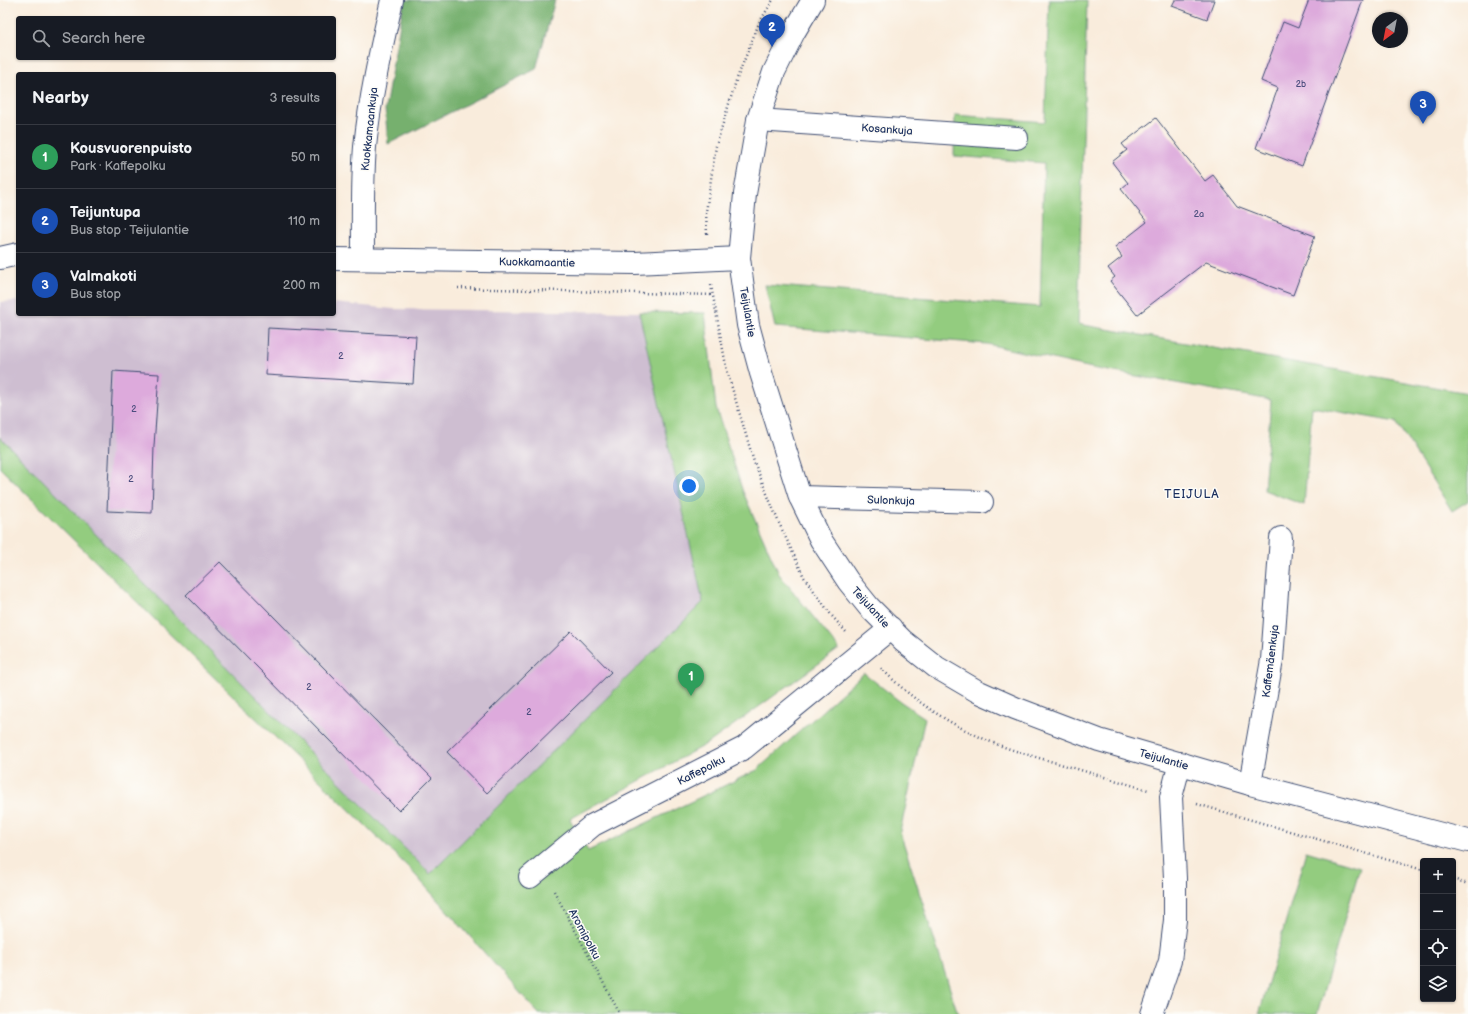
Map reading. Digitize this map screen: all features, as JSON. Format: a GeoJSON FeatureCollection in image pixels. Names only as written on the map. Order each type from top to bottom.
{"type":"FeatureCollection","features":[{"type":"Feature","properties":{"kind":"street","name":"Kuokkamaankuja"},"geometry":{"type":"LineString","coordinates":[[363,259],[363,196],[366,146],[374,80],[392,0]]}},
{"type":"Feature","properties":{"kind":"street","name":"Teijulantie"},"geometry":{"type":"LineString","coordinates":[[813,0],[794,32],[774,72],[758,120],[745,194],[739,258],[748,325],[769,401],[800,497],[821,540],[848,581],[869,607],[890,628],[936,667],[977,690],[1043,719],[1092,737],[1250,784],[1468,841]]}},
{"type":"Feature","properties":{"kind":"street","name":"Kosankuja"},"geometry":{"type":"LineString","coordinates":[[758,120],[1017,138]]}},
{"type":"Feature","properties":{"kind":"street"},"geometry":{"type":"LineString","coordinates":[[0,258],[16,254]]}},
{"type":"Feature","properties":{"kind":"street","name":"Kuokkamaantie"},"geometry":{"type":"LineString","coordinates":[[336,259],[635,263],[739,258]]}},
{"type":"Feature","properties":{"kind":"street","name":"Sulonkuja"},"geometry":{"type":"LineString","coordinates":[[800,497],[982,502]]}},
{"type":"Feature","properties":{"kind":"street","name":"Kaffemäenkuja"},"geometry":{"type":"LineString","coordinates":[[1250,784],[1272,660],[1281,538]]}},
{"type":"Feature","properties":{"kind":"street","name":"Kaffepolku"},"geometry":{"type":"LineString","coordinates":[[530,877],[592,825],[744,748],[864,651],[890,628]]}},
{"type":"Feature","properties":{"kind":"street"},"geometry":{"type":"LineString","coordinates":[[1152,1014],[1170,961],[1175,920],[1172,797],[1180,763]]}},
{"type":"Feature","properties":{"kind":"path"},"geometry":{"type":"LineString","coordinates":[[452,288],[712,295]]}},
{"type":"Feature","properties":{"kind":"path"},"geometry":{"type":"LineString","coordinates":[[864,651],[912,697],[948,720],[982,738],[1026,754],[1420,869]]}},
{"type":"Feature","properties":{"kind":"path","name":"Aromipolku"},"geometry":{"type":"LineString","coordinates":[[551,858],[547,872],[549,882],[620,1014]]}},
{"type":"Feature","properties":{"kind":"path"},"geometry":{"type":"LineString","coordinates":[[1456,880],[1468,884]]}},
{"type":"Feature","properties":{"kind":"shaded area"},"geometry":{"type":"Polygon","coordinates":[[[16,301],[16,316],[336,316],[336,303],[393,309],[639,312],[703,602],[430,874],[0,437],[0,302],[16,301]]]}},
{"type":"Feature","properties":{"kind":"green space"},"geometry":{"type":"Polygon","coordinates":[[[404,0],[555,0],[536,69],[388,144],[385,109],[404,0]]]}},
{"type":"Feature","properties":{"kind":"green space"},"geometry":{"type":"Polygon","coordinates":[[[1049,0],[1087,0],[1078,324],[1468,393],[1468,501],[1452,511],[1396,422],[1312,407],[1304,505],[1264,490],[1271,400],[1092,368],[987,344],[775,327],[765,285],[1040,307],[1044,163],[954,156],[955,115],[1045,122],[1049,0]]]}},
{"type":"Feature","properties":{"kind":"green space"},"geometry":{"type":"Polygon","coordinates":[[[639,312],[705,313],[716,408],[743,492],[779,574],[839,649],[710,742],[570,819],[588,851],[757,770],[864,673],[898,700],[925,718],[900,832],[958,1014],[539,1014],[410,869],[0,468],[0,437],[430,874],[703,602],[639,312]]]}},
{"type":"Feature","properties":{"kind":"green space"},"geometry":{"type":"Polygon","coordinates":[[[1306,851],[1360,867],[1317,1014],[1259,1014],[1306,851]]]}},
{"type":"Feature","properties":{"kind":"building"},"geometry":{"type":"Polygon","coordinates":[[[1175,0],[1214,0],[1207,19],[1172,6],[1175,0]]]}},
{"type":"Feature","properties":{"kind":"building"},"geometry":{"type":"Polygon","coordinates":[[[1309,0],[1363,0],[1302,166],[1256,148],[1278,88],[1261,81],[1283,22],[1298,28],[1309,0]]]}},
{"type":"Feature","properties":{"kind":"building"},"geometry":{"type":"Polygon","coordinates":[[[1156,118],[1205,181],[1213,175],[1237,206],[1315,236],[1293,295],[1206,262],[1137,315],[1110,281],[1115,277],[1108,268],[1122,257],[1115,247],[1147,222],[1121,189],[1128,183],[1112,162],[1127,150],[1122,144],[1156,118]]]}},
{"type":"Feature","properties":{"kind":"building"},"geometry":{"type":"Polygon","coordinates":[[[268,328],[416,336],[413,384],[266,375],[268,328]]]}},
{"type":"Feature","properties":{"kind":"building"},"geometry":{"type":"Polygon","coordinates":[[[113,371],[159,374],[154,446],[152,513],[107,511],[113,371]]]}},
{"type":"Feature","properties":{"kind":"building"},"geometry":{"type":"Polygon","coordinates":[[[220,562],[432,778],[399,811],[186,595],[220,562]]]}},
{"type":"Feature","properties":{"kind":"building"},"geometry":{"type":"Polygon","coordinates":[[[571,631],[611,672],[487,793],[447,752],[571,631]]]}},
{"type":"Feature","properties":{"kind":"place","name":"Teijuntupa"},"geometry":{"type":"Point","coordinates":[772,47]}},
{"type":"Feature","properties":{"kind":"place","name":"Valmakoti"},"geometry":{"type":"Point","coordinates":[1423,124]}},
{"type":"Feature","properties":{"kind":"place","name":"Kousvuorenpuisto"},"geometry":{"type":"Point","coordinates":[691,696]}},
{"type":"Feature","properties":{"kind":"district","name":"TEIJULA"},"geometry":{"type":"Point","coordinates":[1192,494]}}]}
